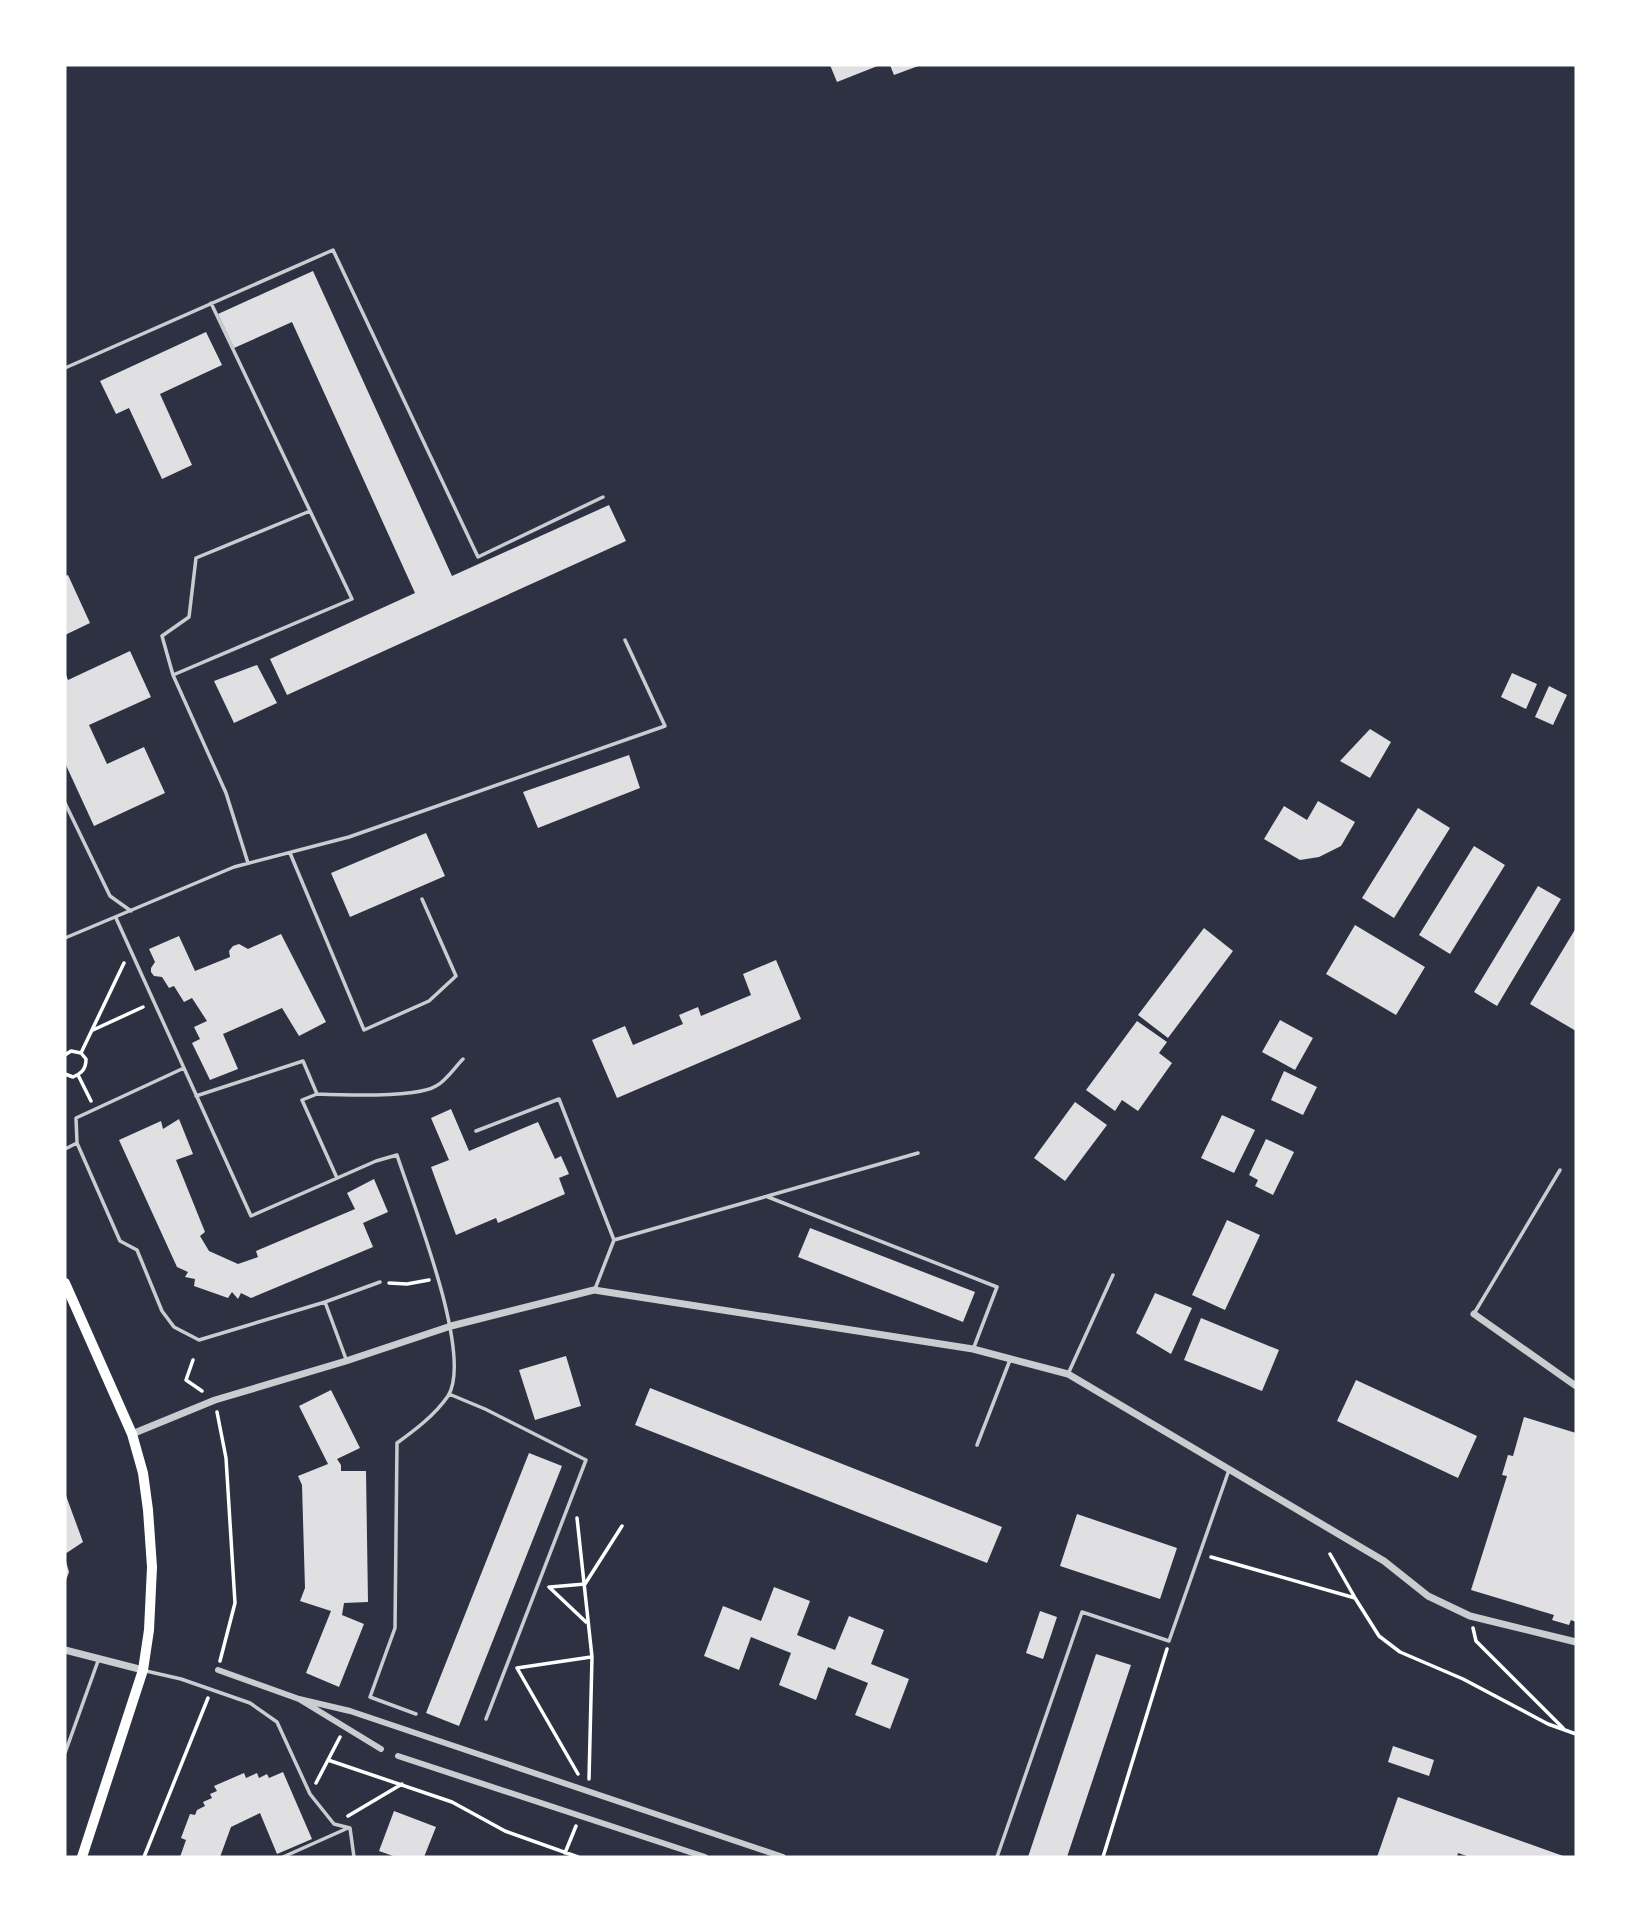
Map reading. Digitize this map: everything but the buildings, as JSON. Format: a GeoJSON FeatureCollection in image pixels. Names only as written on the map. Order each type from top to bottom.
{"type":"FeatureCollection","features":[{"type":"Feature","properties":{"kind":"main road"},"geometry":{"type":"LineString","coordinates":[[65,1283],[132,1434],[143,1473],[152,1567],[149,1630],[143,1670],[82,1857]]}},
{"type":"Feature","properties":{"kind":"street"},"geometry":{"type":"LineString","coordinates":[[132,1434],[215,1399],[346,1361],[451,1326],[594,1290],[973,1349],[1068,1374],[1384,1561],[1429,1596],[1470,1616],[1576,1642]]}},
{"type":"Feature","properties":{"kind":"street"},"geometry":{"type":"LineString","coordinates":[[1474,1314],[1576,1386]]}},
{"type":"Feature","properties":{"kind":"street"},"geometry":{"type":"LineString","coordinates":[[65,1650],[98,1661],[143,1670]]}},
{"type":"Feature","properties":{"kind":"street"},"geometry":{"type":"LineString","coordinates":[[218,1670],[299,1699],[350,1711],[589,1794],[783,1857]]}},
{"type":"Feature","properties":{"kind":"street"},"geometry":{"type":"LineString","coordinates":[[299,1699],[381,1749]]}},
{"type":"Feature","properties":{"kind":"street"},"geometry":{"type":"LineString","coordinates":[[398,1756],[705,1857]]}},
{"type":"Feature","properties":{"kind":"lane"},"geometry":{"type":"LineString","coordinates":[[65,368],[333,250],[478,556],[603,497]]}},
{"type":"Feature","properties":{"kind":"lane"},"geometry":{"type":"LineString","coordinates":[[173,675],[352,598],[211,303]]}},
{"type":"Feature","properties":{"kind":"lane"},"geometry":{"type":"LineString","coordinates":[[248,863],[226,793],[173,675],[162,636],[189,617],[196,558],[310,511]]}},
{"type":"Feature","properties":{"kind":"lane"},"geometry":{"type":"LineString","coordinates":[[65,938],[234,867],[349,837],[665,726],[625,640]]}},
{"type":"Feature","properties":{"kind":"lane"},"geometry":{"type":"LineString","coordinates":[[65,803],[110,896],[131,911]]}},
{"type":"Feature","properties":{"kind":"lane"},"geometry":{"type":"LineString","coordinates":[[290,853],[364,1030],[429,1001],[456,976],[422,899]]}},
{"type":"Feature","properties":{"kind":"lane"},"geometry":{"type":"LineString","coordinates":[[116,918],[251,1216],[397,1154],[438,1279],[451,1326],[455,1355],[449,1394],[422,1425],[397,1443],[396,1629],[370,1698],[416,1714]]}},
{"type":"Feature","properties":{"kind":"lane"},"geometry":{"type":"LineString","coordinates":[[337,1178],[302,1100],[317,1094],[357,1097],[436,1087],[463,1059]]}},
{"type":"Feature","properties":{"kind":"lane"},"geometry":{"type":"LineString","coordinates":[[197,1096],[303,1061],[317,1094]]}},
{"type":"Feature","properties":{"kind":"lane"},"geometry":{"type":"LineString","coordinates":[[184,1068],[76,1118],[77,1143],[120,1241],[136,1250],[162,1311],[174,1327],[199,1340],[325,1302],[380,1282]]}},
{"type":"Feature","properties":{"kind":"lane"},"geometry":{"type":"LineString","coordinates":[[476,1131],[559,1099],[614,1240],[594,1290]]}},
{"type":"Feature","properties":{"kind":"lane"},"geometry":{"type":"LineString","coordinates":[[65,1149],[77,1143]]}},
{"type":"Feature","properties":{"kind":"lane"},"geometry":{"type":"LineString","coordinates":[[614,1240],[918,1153]]}},
{"type":"Feature","properties":{"kind":"lane"},"geometry":{"type":"LineString","coordinates":[[1474,1314],[1560,1170]]}},
{"type":"Feature","properties":{"kind":"lane"},"geometry":{"type":"LineString","coordinates":[[767,1197],[997,1287],[973,1349]]}},
{"type":"Feature","properties":{"kind":"lane"},"geometry":{"type":"LineString","coordinates":[[1068,1374],[1113,1275]]}},
{"type":"Feature","properties":{"kind":"lane"},"geometry":{"type":"LineString","coordinates":[[325,1302],[346,1361]]}},
{"type":"Feature","properties":{"kind":"lane"},"geometry":{"type":"LineString","coordinates":[[976,1445],[1010,1360]]}},
{"type":"Feature","properties":{"kind":"lane"},"geometry":{"type":"LineString","coordinates":[[449,1394],[485,1409],[586,1460],[486,1719]]}},
{"type":"Feature","properties":{"kind":"lane"},"geometry":{"type":"LineString","coordinates":[[997,1857],[1082,1612],[1169,1641],[1229,1470]]}},
{"type":"Feature","properties":{"kind":"lane"},"geometry":{"type":"LineString","coordinates":[[65,1753],[98,1661]]}},
{"type":"Feature","properties":{"kind":"lane"},"geometry":{"type":"LineString","coordinates":[[143,1670],[181,1678],[250,1703],[277,1722],[310,1794],[334,1824],[349,1828]]}},
{"type":"Feature","properties":{"kind":"lane"},"geometry":{"type":"LineString","coordinates":[[283,1857],[349,1828]]}},
{"type":"Feature","properties":{"kind":"lane"},"geometry":{"type":"LineString","coordinates":[[349,1828],[354,1857]]}},
{"type":"Feature","properties":{"kind":"path"},"geometry":{"type":"LineString","coordinates":[[80,1053],[131,949]]}},
{"type":"Feature","properties":{"kind":"path"},"geometry":{"type":"LineString","coordinates":[[91,1030],[154,1002]]}},
{"type":"Feature","properties":{"kind":"path"},"geometry":{"type":"LineString","coordinates":[[65,1055],[71,1051],[80,1053],[86,1059],[86,1066],[78,1075],[73,1077],[65,1074]]}},
{"type":"Feature","properties":{"kind":"path"},"geometry":{"type":"LineString","coordinates":[[78,1075],[96,1110]]}},
{"type":"Feature","properties":{"kind":"path"},"geometry":{"type":"LineString","coordinates":[[380,1282],[407,1284],[438,1279]]}},
{"type":"Feature","properties":{"kind":"path"},"geometry":{"type":"LineString","coordinates":[[193,1360],[186,1380],[215,1399],[226,1458],[235,1603],[218,1670]]}},
{"type":"Feature","properties":{"kind":"path"},"geometry":{"type":"LineString","coordinates":[[569,1504],[576,1517],[592,1657],[589,1794]]}},
{"type":"Feature","properties":{"kind":"path"},"geometry":{"type":"LineString","coordinates":[[585,1584],[622,1526]]}},
{"type":"Feature","properties":{"kind":"path"},"geometry":{"type":"LineString","coordinates":[[1199,1554],[1355,1598]]}},
{"type":"Feature","properties":{"kind":"path"},"geometry":{"type":"LineString","coordinates":[[1330,1554],[1379,1636],[1400,1652],[1463,1679],[1548,1724],[1576,1734]]}},
{"type":"Feature","properties":{"kind":"path"},"geometry":{"type":"LineString","coordinates":[[537,1582],[550,1587],[587,1623]]}},
{"type":"Feature","properties":{"kind":"path"},"geometry":{"type":"LineString","coordinates":[[550,1587],[585,1584]]}},
{"type":"Feature","properties":{"kind":"path"},"geometry":{"type":"LineString","coordinates":[[1470,1616],[1476,1641],[1566,1730]]}},
{"type":"Feature","properties":{"kind":"path"},"geometry":{"type":"LineString","coordinates":[[1103,1857],[1169,1641]]}},
{"type":"Feature","properties":{"kind":"path"},"geometry":{"type":"LineString","coordinates":[[505,1664],[517,1668],[592,1657]]}},
{"type":"Feature","properties":{"kind":"path"},"geometry":{"type":"LineString","coordinates":[[517,1668],[589,1794]]}},
{"type":"Feature","properties":{"kind":"path"},"geometry":{"type":"LineString","coordinates":[[144,1857],[211,1689]]}},
{"type":"Feature","properties":{"kind":"path"},"geometry":{"type":"LineString","coordinates":[[310,1794],[344,1728]]}},
{"type":"Feature","properties":{"kind":"path"},"geometry":{"type":"LineString","coordinates":[[328,1760],[452,1802],[505,1831],[578,1857]]}},
{"type":"Feature","properties":{"kind":"path"},"geometry":{"type":"LineString","coordinates":[[334,1824],[402,1784]]}},
{"type":"Feature","properties":{"kind":"path"},"geometry":{"type":"LineString","coordinates":[[565,1853],[579,1817]]}}]}
